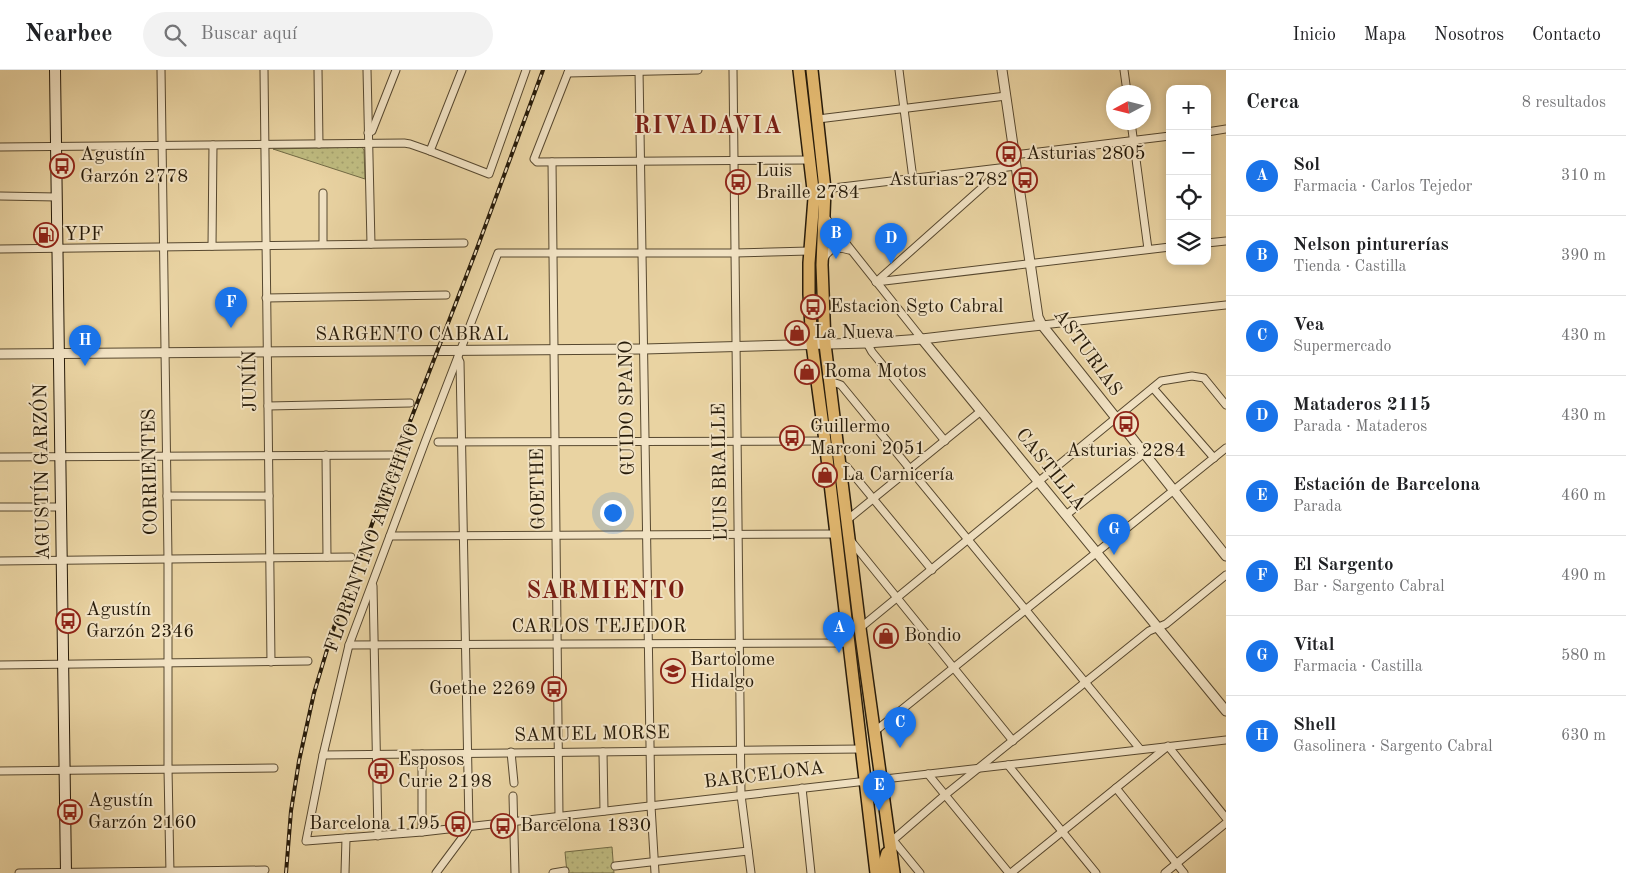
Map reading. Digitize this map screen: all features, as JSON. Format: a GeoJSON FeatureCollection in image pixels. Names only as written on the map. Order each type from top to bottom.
{"type":"FeatureCollection","features":[{"type":"Feature","properties":{"kind":"main road","name":"AGUSTÍN GARZÓN"},"geometry":{"type":"LineString","coordinates":[[55,70],[66,873]]}},
{"type":"Feature","properties":{"kind":"main road"},"geometry":{"type":"LineString","coordinates":[[799,70],[814,198],[809,251],[812,344],[876,873]]}},
{"type":"Feature","properties":{"kind":"main road"},"geometry":{"type":"LineString","coordinates":[[812,70],[825,189],[822,265],[825,344],[860,628],[894,873]]}},
{"type":"Feature","properties":{"kind":"main road"},"geometry":{"type":"LineString","coordinates":[[886,873],[885,860],[890,842]]}},
{"type":"Feature","properties":{"kind":"street","name":"CORRIENTES"},"geometry":{"type":"LineString","coordinates":[[161,70],[167,456],[170,872]]}},
{"type":"Feature","properties":{"kind":"street","name":"JUNÍN"},"geometry":{"type":"LineString","coordinates":[[264,70],[271,662]]}},
{"type":"Feature","properties":{"kind":"street"},"geometry":{"type":"LineString","coordinates":[[318,70],[319,144]]}},
{"type":"Feature","properties":{"kind":"street"},"geometry":{"type":"LineString","coordinates":[[368,70],[371,244]]}},
{"type":"Feature","properties":{"kind":"street"},"geometry":{"type":"LineString","coordinates":[[368,133],[372,131],[396,70]]}},
{"type":"Feature","properties":{"kind":"street"},"geometry":{"type":"LineString","coordinates":[[430,151],[462,70]]}},
{"type":"Feature","properties":{"kind":"street"},"geometry":{"type":"LineString","coordinates":[[0,147],[410,144],[489,174],[526,70]]}},
{"type":"Feature","properties":{"kind":"street"},"geometry":{"type":"LineString","coordinates":[[698,70],[568,71],[534,159],[537,162],[810,160]]}},
{"type":"Feature","properties":{"kind":"street","name":"LUIS BRAILLE"},"geometry":{"type":"LineString","coordinates":[[733,70],[741,795],[751,873]]}},
{"type":"Feature","properties":{"kind":"street"},"geometry":{"type":"LineString","coordinates":[[899,70],[913,179]]}},
{"type":"Feature","properties":{"kind":"street","name":"ASTURIAS"},"geometry":{"type":"LineString","coordinates":[[1002,70],[1038,317],[1042,325],[1115,419],[1226,556]]}},
{"type":"Feature","properties":{"kind":"street"},"geometry":{"type":"LineString","coordinates":[[1124,70],[1126,85]]}},
{"type":"Feature","properties":{"kind":"street","name":"GUIDO SPANO"},"geometry":{"type":"LineString","coordinates":[[639,71],[651,806],[655,873]]}},
{"type":"Feature","properties":{"kind":"street"},"geometry":{"type":"LineString","coordinates":[[818,118],[1006,96]]}},
{"type":"Feature","properties":{"kind":"street"},"geometry":{"type":"LineString","coordinates":[[1211,131],[1226,129]]}},
{"type":"Feature","properties":{"kind":"street"},"geometry":{"type":"LineString","coordinates":[[1132,130],[1148,249]]}},
{"type":"Feature","properties":{"kind":"street"},"geometry":{"type":"LineString","coordinates":[[1014,155],[1166,136]]}},
{"type":"Feature","properties":{"kind":"street"},"geometry":{"type":"LineString","coordinates":[[212,246],[213,145]]}},
{"type":"Feature","properties":{"kind":"street","name":"GOETHE"},"geometry":{"type":"LineString","coordinates":[[552,162],[559,816]]}},
{"type":"Feature","properties":{"kind":"street"},"geometry":{"type":"LineString","coordinates":[[825,189],[1016,166]]}},
{"type":"Feature","properties":{"kind":"street"},"geometry":{"type":"LineString","coordinates":[[876,282],[1005,168]]}},
{"type":"Feature","properties":{"kind":"street"},"geometry":{"type":"LineString","coordinates":[[323,193],[323,244]]}},
{"type":"Feature","properties":{"kind":"street"},"geometry":{"type":"LineString","coordinates":[[0,196],[57,197]]}},
{"type":"Feature","properties":{"kind":"street","name":"CASTILLA"},"geometry":{"type":"LineString","coordinates":[[825,217],[1097,553],[1158,627],[1222,699],[1226,711]]}},
{"type":"Feature","properties":{"kind":"street"},"geometry":{"type":"LineString","coordinates":[[1211,243],[1226,241]]}},
{"type":"Feature","properties":{"kind":"street"},"geometry":{"type":"LineString","coordinates":[[0,249],[464,243]]}},
{"type":"Feature","properties":{"kind":"street"},"geometry":{"type":"LineString","coordinates":[[876,282],[1166,247]]}},
{"type":"Feature","properties":{"kind":"street"},"geometry":{"type":"LineString","coordinates":[[822,265],[826,254],[832,249],[842,248],[850,250]]}},
{"type":"Feature","properties":{"kind":"street"},"geometry":{"type":"LineString","coordinates":[[553,253],[809,251]]}},
{"type":"Feature","properties":{"kind":"street","name":"FLORENTINO AMEGHINO"},"geometry":{"type":"LineString","coordinates":[[306,841],[323,754],[349,644],[498,254],[553,253]]}},
{"type":"Feature","properties":{"kind":"street"},"geometry":{"type":"LineString","coordinates":[[266,298],[446,294]]}},
{"type":"Feature","properties":{"kind":"street"},"geometry":{"type":"LineString","coordinates":[[1042,325],[1226,305]]}},
{"type":"Feature","properties":{"kind":"street","name":"SARGENTO CABRAL"},"geometry":{"type":"LineString","coordinates":[[0,354],[267,352],[459,354],[867,343],[922,339],[1042,325]]}},
{"type":"Feature","properties":{"kind":"street"},"geometry":{"type":"LineString","coordinates":[[867,343],[872,352],[945,441]]}},
{"type":"Feature","properties":{"kind":"street"},"geometry":{"type":"LineString","coordinates":[[436,873],[469,827],[459,354]]}},
{"type":"Feature","properties":{"kind":"street"},"geometry":{"type":"LineString","coordinates":[[860,628],[1161,381],[1192,376],[1204,378],[1226,405]]}},
{"type":"Feature","properties":{"kind":"street"},"geometry":{"type":"LineString","coordinates":[[830,382],[840,385],[1140,749]]}},
{"type":"Feature","properties":{"kind":"street"},"geometry":{"type":"LineString","coordinates":[[1153,388],[1214,458]]}},
{"type":"Feature","properties":{"kind":"street"},"geometry":{"type":"LineString","coordinates":[[268,406],[410,403]]}},
{"type":"Feature","properties":{"kind":"street"},"geometry":{"type":"LineString","coordinates":[[848,520],[981,411]]}},
{"type":"Feature","properties":{"kind":"street"},"geometry":{"type":"LineString","coordinates":[[438,442],[825,441]]}},
{"type":"Feature","properties":{"kind":"street"},"geometry":{"type":"LineString","coordinates":[[874,732],[1226,448]]}},
{"type":"Feature","properties":{"kind":"street"},"geometry":{"type":"LineString","coordinates":[[1066,515],[1143,454]]}},
{"type":"Feature","properties":{"kind":"street"},"geometry":{"type":"LineString","coordinates":[[326,455],[327,557]]}},
{"type":"Feature","properties":{"kind":"street"},"geometry":{"type":"LineString","coordinates":[[0,457],[390,455]]}},
{"type":"Feature","properties":{"kind":"street"},"geometry":{"type":"LineString","coordinates":[[841,464],[847,468],[932,570]]}},
{"type":"Feature","properties":{"kind":"street"},"geometry":{"type":"LineString","coordinates":[[167,496],[269,496]]}},
{"type":"Feature","properties":{"kind":"street"},"geometry":{"type":"LineString","coordinates":[[0,507],[62,507]]}},
{"type":"Feature","properties":{"kind":"street"},"geometry":{"type":"LineString","coordinates":[[390,536],[835,534]]}},
{"type":"Feature","properties":{"kind":"street"},"geometry":{"type":"LineString","coordinates":[[850,540],[1013,741]]}},
{"type":"Feature","properties":{"kind":"street"},"geometry":{"type":"LineString","coordinates":[[0,561],[352,557]]}},
{"type":"Feature","properties":{"kind":"street"},"geometry":{"type":"LineString","coordinates":[[920,873],[890,842],[945,795],[1149,630],[1166,624],[1226,575]]}},
{"type":"Feature","properties":{"kind":"street"},"geometry":{"type":"LineString","coordinates":[[373,582],[378,836]]}},
{"type":"Feature","properties":{"kind":"street","name":"CARLOS TEJEDOR"},"geometry":{"type":"LineString","coordinates":[[349,644],[849,643]]}},
{"type":"Feature","properties":{"kind":"street"},"geometry":{"type":"LineString","coordinates":[[0,665],[308,661]]}},
{"type":"Feature","properties":{"kind":"street","name":"BARCELONA"},"geometry":{"type":"LineString","coordinates":[[306,841],[469,827],[1226,740]]}},
{"type":"Feature","properties":{"kind":"street"},"geometry":{"type":"LineString","coordinates":[[928,774],[1010,873],[1168,746],[1226,818]]}},
{"type":"Feature","properties":{"kind":"street","name":"SAMUEL MORSE"},"geometry":{"type":"LineString","coordinates":[[323,754],[862,749]]}},
{"type":"Feature","properties":{"kind":"street"},"geometry":{"type":"LineString","coordinates":[[511,752],[514,783]]}},
{"type":"Feature","properties":{"kind":"street"},"geometry":{"type":"LineString","coordinates":[[603,752],[604,811]]}},
{"type":"Feature","properties":{"kind":"street"},"geometry":{"type":"LineString","coordinates":[[422,754],[422,832]]}},
{"type":"Feature","properties":{"kind":"street"},"geometry":{"type":"LineString","coordinates":[[1008,764],[1096,873]]}},
{"type":"Feature","properties":{"kind":"street"},"geometry":{"type":"LineString","coordinates":[[0,771],[274,768]]}},
{"type":"Feature","properties":{"kind":"street"},"geometry":{"type":"LineString","coordinates":[[802,788],[811,873]]}},
{"type":"Feature","properties":{"kind":"street"},"geometry":{"type":"LineString","coordinates":[[1116,788],[1184,873]]}},
{"type":"Feature","properties":{"kind":"street"},"geometry":{"type":"LineString","coordinates":[[513,796],[516,873]]}},
{"type":"Feature","properties":{"kind":"street"},"geometry":{"type":"LineString","coordinates":[[1165,873],[1226,822]]}},
{"type":"Feature","properties":{"kind":"street"},"geometry":{"type":"LineString","coordinates":[[345,873],[346,838]]}},
{"type":"Feature","properties":{"kind":"street"},"geometry":{"type":"LineString","coordinates":[[615,866],[748,851]]}},
{"type":"Feature","properties":{"kind":"street"},"geometry":{"type":"LineString","coordinates":[[19,873],[264,870]]}},
{"type":"Feature","properties":{"kind":"street"},"geometry":{"type":"LineString","coordinates":[[553,873],[565,872]]}},
{"type":"Feature","properties":{"kind":"shaded area"},"geometry":{"type":"Polygon","coordinates":[[[362,147],[364,150],[365,179],[273,149],[362,147]]]}},
{"type":"Feature","properties":{"kind":"shaded area"},"geometry":{"type":"Polygon","coordinates":[[[827,227],[842,244],[835,243],[827,247],[827,227]]]}},
{"type":"Feature","properties":{"kind":"shaded area"},"geometry":{"type":"Polygon","coordinates":[[[612,847],[614,873],[567,873],[565,852],[612,847]]]}},
{"type":"Feature","properties":{"kind":"railway"},"geometry":{"type":"LineString","coordinates":[[286,873],[291,811],[299,761],[314,693],[333,630],[543,70]]}},
{"type":"Feature","properties":{"kind":"place","name":"Asturias 2805"},"geometry":{"type":"Point","coordinates":[1009,154]}},
{"type":"Feature","properties":{"kind":"place","name":"Agustín Garzón 2778"},"geometry":{"type":"Point","coordinates":[62,166]}},
{"type":"Feature","properties":{"kind":"place","name":"Asturias 2782"},"geometry":{"type":"Point","coordinates":[1025,180]}},
{"type":"Feature","properties":{"kind":"place","name":"Luis Braille 2784"},"geometry":{"type":"Point","coordinates":[738,182]}},
{"type":"Feature","properties":{"kind":"place","name":"YPF"},"geometry":{"type":"Point","coordinates":[46,235]}},
{"type":"Feature","properties":{"kind":"place","name":"Nelson pinturerías"},"geometry":{"type":"Point","coordinates":[836,259]}},
{"type":"Feature","properties":{"kind":"place","name":"Mataderos 2115"},"geometry":{"type":"Point","coordinates":[891,264]}},
{"type":"Feature","properties":{"kind":"place","name":"Estacion Sgto Cabral"},"geometry":{"type":"Point","coordinates":[813,307]}},
{"type":"Feature","properties":{"kind":"place","name":"El Sargento"},"geometry":{"type":"Point","coordinates":[231,328]}},
{"type":"Feature","properties":{"kind":"place","name":"La Nueva"},"geometry":{"type":"Point","coordinates":[797,333]}},
{"type":"Feature","properties":{"kind":"place","name":"Shell"},"geometry":{"type":"Point","coordinates":[85,366]}},
{"type":"Feature","properties":{"kind":"place","name":"Roma Motos"},"geometry":{"type":"Point","coordinates":[807,372]}},
{"type":"Feature","properties":{"kind":"place","name":"Asturias 2284"},"geometry":{"type":"Point","coordinates":[1126,424]}},
{"type":"Feature","properties":{"kind":"place","name":"Guillermo Marconi 2051"},"geometry":{"type":"Point","coordinates":[792,438]}},
{"type":"Feature","properties":{"kind":"place","name":"La Carnicería"},"geometry":{"type":"Point","coordinates":[825,475]}},
{"type":"Feature","properties":{"kind":"place","name":"Vital"},"geometry":{"type":"Point","coordinates":[1114,555]}},
{"type":"Feature","properties":{"kind":"place","name":"Agustín Garzón 2346"},"geometry":{"type":"Point","coordinates":[68,621]}},
{"type":"Feature","properties":{"kind":"place","name":"Bondio"},"geometry":{"type":"Point","coordinates":[886,636]}},
{"type":"Feature","properties":{"kind":"place","name":"Sol"},"geometry":{"type":"Point","coordinates":[839,653]}},
{"type":"Feature","properties":{"kind":"place","name":"Bartolome Hidalgo"},"geometry":{"type":"Point","coordinates":[673,671]}},
{"type":"Feature","properties":{"kind":"place","name":"Goethe 2269"},"geometry":{"type":"Point","coordinates":[554,689]}},
{"type":"Feature","properties":{"kind":"place","name":"Vea"},"geometry":{"type":"Point","coordinates":[900,748]}},
{"type":"Feature","properties":{"kind":"place","name":"Esposos Curie 2198"},"geometry":{"type":"Point","coordinates":[381,771]}},
{"type":"Feature","properties":{"kind":"place","name":"Estación de Barcelona"},"geometry":{"type":"Point","coordinates":[879,811]}},
{"type":"Feature","properties":{"kind":"place","name":"Agustín Garzón 2160"},"geometry":{"type":"Point","coordinates":[70,812]}},
{"type":"Feature","properties":{"kind":"place","name":"Barcelona 1795"},"geometry":{"type":"Point","coordinates":[458,824]}},
{"type":"Feature","properties":{"kind":"place","name":"Barcelona 1830"},"geometry":{"type":"Point","coordinates":[503,826]}},
{"type":"Feature","properties":{"kind":"district","name":"RIVADAVIA"},"geometry":{"type":"Point","coordinates":[708,127]}},
{"type":"Feature","properties":{"kind":"district","name":"SARMIENTO"},"geometry":{"type":"Point","coordinates":[606,592]}}]}
